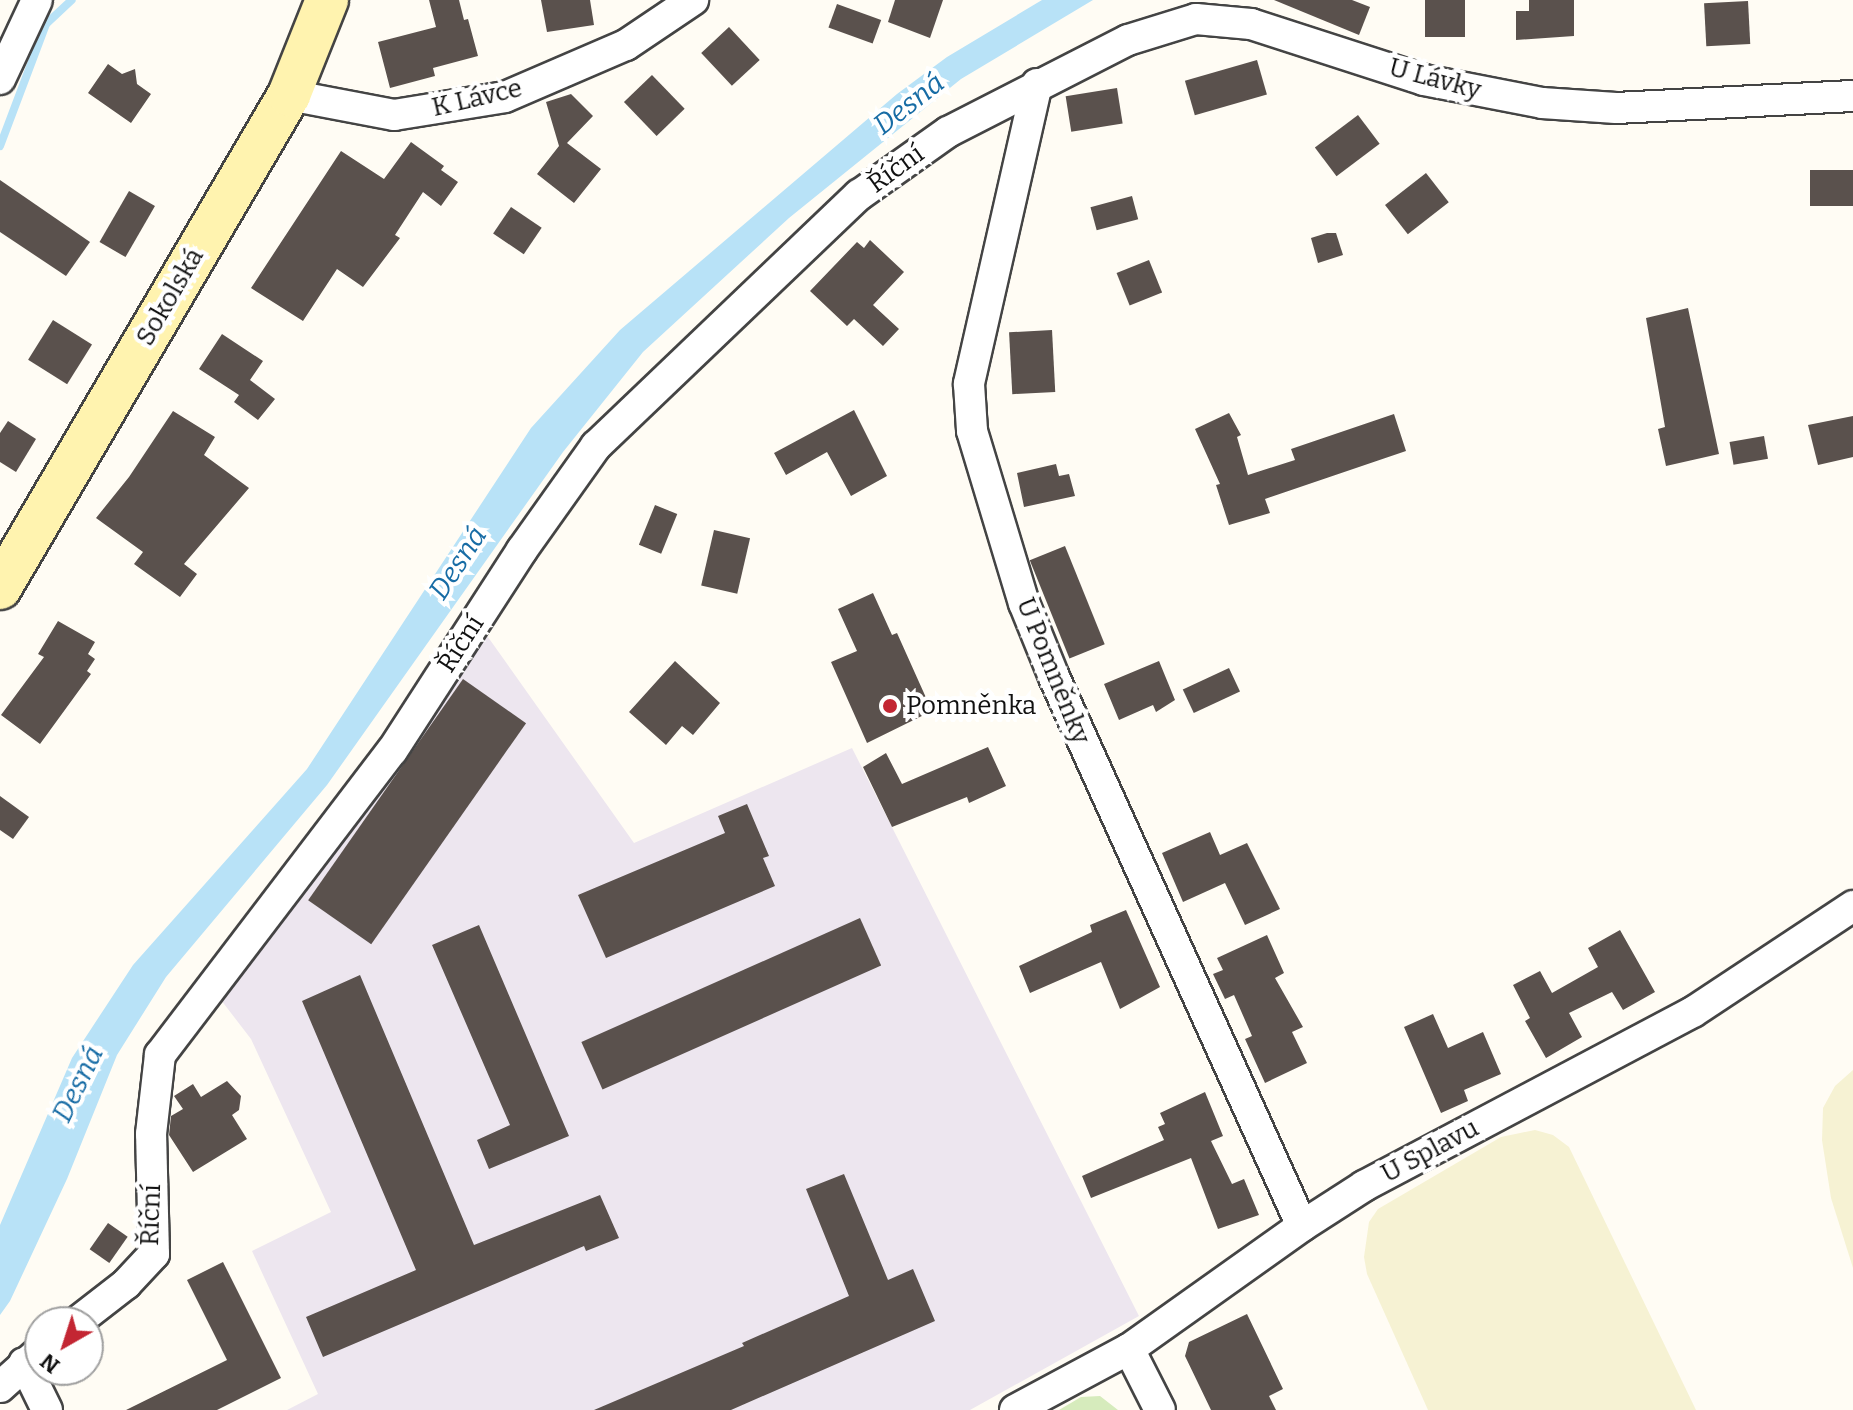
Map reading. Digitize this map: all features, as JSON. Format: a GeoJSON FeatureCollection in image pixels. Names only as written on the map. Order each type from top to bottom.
{"type":"FeatureCollection","features":[{"type":"Feature","properties":{"kind":"street"},"geometry":{"type":"LineString","coordinates":[[0,79],[37,0]]}},
{"type":"Feature","properties":{"kind":"street","name":"Sokolská"},"geometry":{"type":"LineString","coordinates":[[0,588],[289,95],[327,0]]}},
{"type":"Feature","properties":{"kind":"street","name":"K Lávce"},"geometry":{"type":"LineString","coordinates":[[289,95],[394,115],[505,97],[626,45],[693,0]]}},
{"type":"Feature","properties":{"kind":"street","name":"U Lávky"},"geometry":{"type":"LineString","coordinates":[[1037,84],[1128,40],[1196,19],[1251,24],[1424,80],[1542,103],[1616,108],[1853,96]]}},
{"type":"Feature","properties":{"kind":"street","name":"U Pomněnky"},"geometry":{"type":"LineString","coordinates":[[1037,84],[969,384],[972,431],[1024,603],[1054,677],[1302,1226]]}},
{"type":"Feature","properties":{"kind":"street","name":"Říční"},"geometry":{"type":"LineString","coordinates":[[98,1306],[126,1284],[154,1254],[151,1134],[160,1055],[392,751],[522,550],[596,446],[859,195],[948,132],[1037,84]]}},
{"type":"Feature","properties":{"kind":"street","name":"U Splavu"},"geometry":{"type":"LineString","coordinates":[[1015,1410],[1129,1349],[1302,1226],[1364,1186],[1693,1012],[1853,906]]}},
{"type":"Feature","properties":{"kind":"street"},"geometry":{"type":"LineString","coordinates":[[1129,1349],[1160,1410]]}},
{"type":"Feature","properties":{"kind":"street"},"geometry":{"type":"LineString","coordinates":[[0,1387],[24,1364]]}},
{"type":"Feature","properties":{"kind":"street"},"geometry":{"type":"LineString","coordinates":[[40,1386],[47,1410]]}},
{"type":"Feature","properties":{"kind":"shaded area"},"geometry":{"type":"Polygon","coordinates":[[[483,630],[634,843],[852,748],[1139,1316],[970,1410],[287,1410],[318,1394],[252,1251],[331,1212],[251,1039],[221,1000],[483,630]]]}},
{"type":"Feature","properties":{"kind":"shaded area"},"geometry":{"type":"Polygon","coordinates":[[[1853,1070],[1853,1268],[1831,1198],[1822,1140],[1823,1108],[1835,1086],[1853,1070]]]}},
{"type":"Feature","properties":{"kind":"shaded area"},"geometry":{"type":"Polygon","coordinates":[[[1535,1130],[1553,1135],[1569,1147],[1696,1410],[1428,1410],[1367,1274],[1364,1257],[1369,1222],[1378,1209],[1501,1137],[1535,1130]]]}},
{"type":"Feature","properties":{"kind":"green space"},"geometry":{"type":"Polygon","coordinates":[[[1100,1396],[1118,1410],[1059,1410],[1081,1397],[1100,1396]]]}},
{"type":"Feature","properties":{"kind":"water","name":"Desná"},"geometry":{"type":"Polygon","coordinates":[[[1042,0],[1093,0],[961,79],[789,218],[643,352],[563,452],[327,785],[166,977],[117,1055],[67,1179],[10,1301],[0,1315],[0,1225],[72,1058],[133,965],[307,769],[531,428],[620,330],[897,94],[947,57],[1042,0]]]}},
{"type":"Feature","properties":{"kind":"building"},"geometry":{"type":"Polygon","coordinates":[[[429,0],[459,0],[464,20],[468,19],[478,56],[433,68],[435,76],[390,88],[378,42],[436,27],[429,0]]]}},
{"type":"Feature","properties":{"kind":"building"},"geometry":{"type":"Polygon","coordinates":[[[541,0],[590,0],[594,25],[547,32],[541,0]]]}},
{"type":"Feature","properties":{"kind":"building"},"geometry":{"type":"Polygon","coordinates":[[[895,0],[943,0],[930,38],[888,22],[895,0]]]}},
{"type":"Feature","properties":{"kind":"building"},"geometry":{"type":"Polygon","coordinates":[[[1274,0],[1352,0],[1370,7],[1359,35],[1274,0]]]}},
{"type":"Feature","properties":{"kind":"building"},"geometry":{"type":"Polygon","coordinates":[[[1425,0],[1465,0],[1465,37],[1425,37],[1425,0]]]}},
{"type":"Feature","properties":{"kind":"building"},"geometry":{"type":"Polygon","coordinates":[[[1529,0],[1574,0],[1574,36],[1516,40],[1516,11],[1529,11],[1529,0]]]}},
{"type":"Feature","properties":{"kind":"building"},"geometry":{"type":"Polygon","coordinates":[[[1748,1],[1750,44],[1706,46],[1704,3],[1748,1]]]}},
{"type":"Feature","properties":{"kind":"building"},"geometry":{"type":"Polygon","coordinates":[[[837,4],[881,20],[873,44],[828,27],[837,4]]]}},
{"type":"Feature","properties":{"kind":"building"},"geometry":{"type":"Polygon","coordinates":[[[729,27],[760,60],[732,86],[701,53],[729,27]]]}},
{"type":"Feature","properties":{"kind":"building"},"geometry":{"type":"Polygon","coordinates":[[[1257,60],[1267,95],[1195,115],[1185,81],[1257,60]]]}},
{"type":"Feature","properties":{"kind":"building"},"geometry":{"type":"Polygon","coordinates":[[[108,64],[122,74],[135,69],[137,84],[151,94],[131,123],[88,93],[108,64]]]}},
{"type":"Feature","properties":{"kind":"building"},"geometry":{"type":"Polygon","coordinates":[[[652,75],[685,109],[657,136],[624,102],[652,75]]]}},
{"type":"Feature","properties":{"kind":"building"},"geometry":{"type":"Polygon","coordinates":[[[1117,88],[1123,124],[1071,132],[1066,96],[1117,88]]]}},
{"type":"Feature","properties":{"kind":"building"},"geometry":{"type":"Polygon","coordinates":[[[571,94],[593,116],[567,143],[601,169],[574,203],[537,174],[559,146],[546,102],[571,94]]]}},
{"type":"Feature","properties":{"kind":"building"},"geometry":{"type":"Polygon","coordinates":[[[1358,115],[1380,144],[1337,176],[1315,147],[1358,115]]]}},
{"type":"Feature","properties":{"kind":"building"},"geometry":{"type":"Polygon","coordinates":[[[411,142],[444,166],[441,170],[458,182],[441,206],[423,192],[395,235],[400,238],[363,287],[337,269],[303,321],[251,288],[341,151],[384,179],[411,142]]]}},
{"type":"Feature","properties":{"kind":"building"},"geometry":{"type":"Polygon","coordinates":[[[1810,170],[1853,170],[1853,206],[1810,206],[1810,170]]]}},
{"type":"Feature","properties":{"kind":"building"},"geometry":{"type":"Polygon","coordinates":[[[1426,173],[1449,202],[1408,234],[1385,205],[1426,173]]]}},
{"type":"Feature","properties":{"kind":"building"},"geometry":{"type":"Polygon","coordinates":[[[0,180],[90,242],[66,276],[0,232],[0,180]]]}},
{"type":"Feature","properties":{"kind":"building"},"geometry":{"type":"Polygon","coordinates":[[[129,191],[155,206],[125,257],[100,242],[129,191]]]}},
{"type":"Feature","properties":{"kind":"building"},"geometry":{"type":"Polygon","coordinates":[[[1132,196],[1138,219],[1097,230],[1090,207],[1132,196]]]}},
{"type":"Feature","properties":{"kind":"building"},"geometry":{"type":"Polygon","coordinates":[[[511,207],[542,228],[524,254],[493,234],[511,207]]]}},
{"type":"Feature","properties":{"kind":"building"},"geometry":{"type":"Polygon","coordinates":[[[1336,233],[1343,255],[1318,263],[1311,238],[1336,233]]]}},
{"type":"Feature","properties":{"kind":"building"},"geometry":{"type":"Polygon","coordinates":[[[870,240],[904,272],[873,305],[899,329],[883,346],[854,319],[847,326],[810,291],[857,242],[864,248],[870,240]]]}},
{"type":"Feature","properties":{"kind":"building"},"geometry":{"type":"Polygon","coordinates":[[[1149,260],[1162,292],[1130,306],[1117,273],[1149,260]]]}},
{"type":"Feature","properties":{"kind":"building"},"geometry":{"type":"Polygon","coordinates":[[[1688,308],[1719,454],[1666,466],[1658,429],[1665,427],[1646,318],[1688,308]]]}},
{"type":"Feature","properties":{"kind":"building"},"geometry":{"type":"Polygon","coordinates":[[[53,320],[92,344],[67,384],[28,360],[53,320]]]}},
{"type":"Feature","properties":{"kind":"building"},"geometry":{"type":"Polygon","coordinates":[[[1052,330],[1055,392],[1012,394],[1009,332],[1052,330]]]}},
{"type":"Feature","properties":{"kind":"building"},"geometry":{"type":"Polygon","coordinates":[[[222,334],[263,361],[250,380],[275,399],[258,420],[234,402],[239,395],[199,369],[222,334]]]}},
{"type":"Feature","properties":{"kind":"building"},"geometry":{"type":"Polygon","coordinates":[[[854,410],[887,476],[851,496],[827,452],[786,475],[774,453],[854,410]]]}},
{"type":"Feature","properties":{"kind":"building"},"geometry":{"type":"Polygon","coordinates":[[[173,411],[215,437],[204,455],[249,488],[184,564],[197,574],[180,597],[134,564],[143,552],[96,518],[129,477],[173,411]]]}},
{"type":"Feature","properties":{"kind":"building"},"geometry":{"type":"Polygon","coordinates":[[[1229,413],[1241,435],[1237,437],[1248,475],[1295,460],[1291,449],[1394,414],[1406,451],[1265,499],[1270,513],[1229,525],[1216,485],[1220,484],[1195,429],[1229,413]]]}},
{"type":"Feature","properties":{"kind":"building"},"geometry":{"type":"Polygon","coordinates":[[[1853,416],[1853,457],[1818,465],[1808,425],[1853,416]]]}},
{"type":"Feature","properties":{"kind":"building"},"geometry":{"type":"Polygon","coordinates":[[[8,421],[36,439],[16,472],[0,462],[0,433],[8,421]]]}},
{"type":"Feature","properties":{"kind":"building"},"geometry":{"type":"Polygon","coordinates":[[[1764,436],[1768,459],[1734,465],[1730,442],[1764,436]]]}},
{"type":"Feature","properties":{"kind":"building"},"geometry":{"type":"Polygon","coordinates":[[[1056,464],[1059,476],[1069,474],[1075,496],[1024,507],[1017,473],[1056,464]]]}},
{"type":"Feature","properties":{"kind":"building"},"geometry":{"type":"Polygon","coordinates":[[[655,505],[677,514],[661,554],[639,545],[655,505]]]}},
{"type":"Feature","properties":{"kind":"building"},"geometry":{"type":"Polygon","coordinates":[[[714,530],[750,538],[737,594],[701,586],[714,530]]]}},
{"type":"Feature","properties":{"kind":"building"},"geometry":{"type":"Polygon","coordinates":[[[1065,546],[1105,644],[1069,659],[1030,560],[1065,546]]]}},
{"type":"Feature","properties":{"kind":"building"},"geometry":{"type":"Polygon","coordinates":[[[873,593],[892,635],[897,633],[932,711],[867,743],[831,662],[857,651],[838,609],[873,593]]]}},
{"type":"Feature","properties":{"kind":"building"},"geometry":{"type":"Polygon","coordinates":[[[58,621],[95,642],[88,654],[95,659],[87,671],[91,674],[40,744],[1,715],[44,657],[38,654],[58,621]]]}},
{"type":"Feature","properties":{"kind":"building"},"geometry":{"type":"Polygon","coordinates":[[[675,661],[720,703],[693,735],[682,726],[666,745],[629,712],[675,661]]]}},
{"type":"Feature","properties":{"kind":"building"},"geometry":{"type":"Polygon","coordinates":[[[1159,661],[1175,700],[1156,712],[1153,705],[1119,720],[1104,684],[1159,661]]]}},
{"type":"Feature","properties":{"kind":"building"},"geometry":{"type":"Polygon","coordinates":[[[1229,668],[1240,692],[1194,713],[1183,690],[1229,668]]]}},
{"type":"Feature","properties":{"kind":"building"},"geometry":{"type":"Polygon","coordinates":[[[463,679],[526,723],[371,944],[308,900],[463,679]]]}},
{"type":"Feature","properties":{"kind":"building"},"geometry":{"type":"Polygon","coordinates":[[[988,747],[1006,786],[969,803],[967,797],[892,827],[863,767],[886,753],[902,784],[988,747]]]}},
{"type":"Feature","properties":{"kind":"building"},"geometry":{"type":"Polygon","coordinates":[[[0,796],[29,817],[13,839],[0,830],[0,796]]]}},
{"type":"Feature","properties":{"kind":"building"},"geometry":{"type":"Polygon","coordinates":[[[747,804],[769,856],[763,858],[775,886],[606,958],[578,895],[725,833],[718,816],[747,804]]]}},
{"type":"Feature","properties":{"kind":"building"},"geometry":{"type":"Polygon","coordinates":[[[1210,832],[1220,855],[1247,843],[1280,909],[1245,925],[1225,883],[1183,902],[1162,853],[1210,832]]]}},
{"type":"Feature","properties":{"kind":"building"},"geometry":{"type":"Polygon","coordinates":[[[1126,910],[1160,987],[1120,1009],[1101,962],[1030,993],[1019,966],[1092,932],[1090,925],[1126,910]]]}},
{"type":"Feature","properties":{"kind":"building"},"geometry":{"type":"Polygon","coordinates":[[[860,918],[881,966],[603,1090],[581,1042],[860,918]]]}},
{"type":"Feature","properties":{"kind":"building"},"geometry":{"type":"Polygon","coordinates":[[[479,925],[569,1136],[489,1169],[477,1140],[510,1125],[432,945],[479,925]]]}},
{"type":"Feature","properties":{"kind":"building"},"geometry":{"type":"Polygon","coordinates":[[[1620,930],[1655,992],[1623,1010],[1612,992],[1569,1013],[1582,1037],[1546,1058],[1525,1021],[1530,1018],[1513,985],[1540,971],[1552,993],[1598,967],[1588,948],[1620,930]]]}},
{"type":"Feature","properties":{"kind":"building"},"geometry":{"type":"Polygon","coordinates":[[[1267,935],[1284,973],[1275,978],[1303,1027],[1292,1032],[1307,1063],[1265,1083],[1245,1039],[1252,1036],[1234,995],[1225,999],[1213,974],[1223,970],[1217,958],[1267,935]]]}},
{"type":"Feature","properties":{"kind":"building"},"geometry":{"type":"Polygon","coordinates":[[[360,975],[474,1245],[600,1195],[619,1238],[586,1251],[584,1246],[323,1357],[306,1317],[416,1270],[302,1001],[360,975]]]}},
{"type":"Feature","properties":{"kind":"building"},"geometry":{"type":"Polygon","coordinates":[[[1433,1014],[1448,1048],[1483,1032],[1501,1074],[1464,1090],[1468,1101],[1441,1113],[1404,1027],[1433,1014]]]}},
{"type":"Feature","properties":{"kind":"building"},"geometry":{"type":"Polygon","coordinates":[[[227,1081],[241,1096],[239,1110],[232,1115],[247,1139],[193,1172],[169,1135],[171,1116],[183,1109],[174,1096],[193,1084],[201,1097],[227,1081]]]}},
{"type":"Feature","properties":{"kind":"building"},"geometry":{"type":"Polygon","coordinates":[[[1205,1092],[1223,1136],[1211,1141],[1232,1184],[1244,1179],[1259,1215],[1218,1229],[1191,1158],[1091,1198],[1082,1176],[1164,1140],[1158,1127],[1165,1124],[1160,1113],[1205,1092]]]}},
{"type":"Feature","properties":{"kind":"building"},"geometry":{"type":"Polygon","coordinates":[[[844,1174],[888,1280],[913,1269],[935,1321],[731,1410],[594,1410],[744,1346],[742,1343],[849,1296],[806,1189],[844,1174]]]}},
{"type":"Feature","properties":{"kind":"building"},"geometry":{"type":"Polygon","coordinates":[[[108,1223],[128,1237],[109,1263],[90,1249],[108,1223]]]}},
{"type":"Feature","properties":{"kind":"building"},"geometry":{"type":"Polygon","coordinates":[[[223,1262],[281,1378],[217,1410],[126,1410],[227,1360],[187,1280],[223,1262]]]}},
{"type":"Feature","properties":{"kind":"building"},"geometry":{"type":"Polygon","coordinates":[[[1247,1314],[1283,1389],[1269,1396],[1276,1410],[1211,1410],[1185,1356],[1189,1342],[1247,1314]]]}},
{"type":"Feature","properties":{"kind":"waterway"},"geometry":{"type":"LineString","coordinates":[[0,146],[46,24],[72,0]]}},
{"type":"Feature","properties":{"kind":"place","name":"Pomněnka"},"geometry":{"type":"Point","coordinates":[890,706]}}]}
